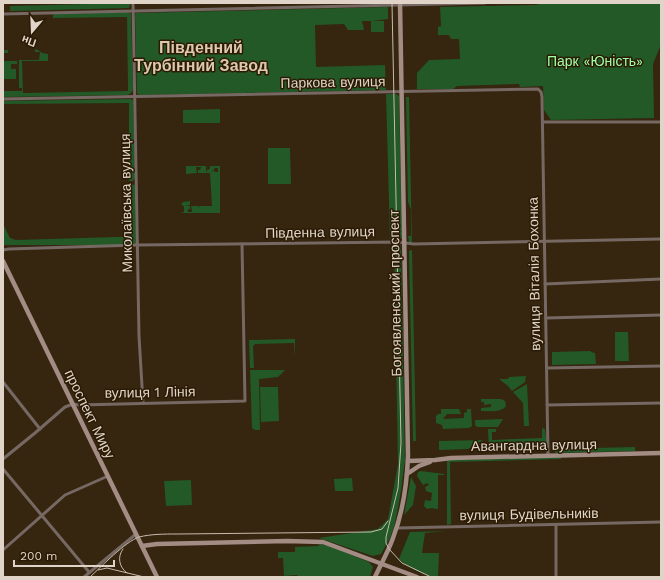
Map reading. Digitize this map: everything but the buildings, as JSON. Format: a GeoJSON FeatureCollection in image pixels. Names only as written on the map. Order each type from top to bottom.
{"type":"FeatureCollection","features":[{"type":"Feature","properties":{"kind":"main road","name":"Богоявленський проспект"},"geometry":{"type":"LineString","coordinates":[[375,577],[389,549],[397,528],[403,500],[408,461],[409,419],[400,4]]}},
{"type":"Feature","properties":{"kind":"main road","name":"проспект Миру"},"geometry":{"type":"LineString","coordinates":[[3,261],[157,577]]}},
{"type":"Feature","properties":{"kind":"main road","name":"Авангардна вулиця"},"geometry":{"type":"LineString","coordinates":[[408,461],[451,458],[661,453]]}},
{"type":"Feature","properties":{"kind":"main road"},"geometry":{"type":"LineString","coordinates":[[407,474],[419,466],[435,460]]}},
{"type":"Feature","properties":{"kind":"main road"},"geometry":{"type":"LineString","coordinates":[[142,546],[156,544],[288,541],[323,542],[417,577]]}},
{"type":"Feature","properties":{"kind":"street","name":"Миколаївська вулиця"},"geometry":{"type":"LineString","coordinates":[[132,3],[137,245],[143,403]]}},
{"type":"Feature","properties":{"kind":"street"},"geometry":{"type":"LineString","coordinates":[[262,3],[263,8]]}},
{"type":"Feature","properties":{"kind":"street"},"geometry":{"type":"LineString","coordinates":[[3,14],[485,3]]}},
{"type":"Feature","properties":{"kind":"street","name":"Паркова вулиця"},"geometry":{"type":"LineString","coordinates":[[3,100],[535,88],[541,92]]}},
{"type":"Feature","properties":{"kind":"street","name":"вулиця Віталія Бохонка"},"geometry":{"type":"LineString","coordinates":[[541,92],[543,122],[544,242],[548,368],[548,455]]}},
{"type":"Feature","properties":{"kind":"street"},"geometry":{"type":"LineString","coordinates":[[543,122],[661,122]]}},
{"type":"Feature","properties":{"kind":"street","name":"Південна вулиця"},"geometry":{"type":"LineString","coordinates":[[3,250],[9,248],[137,245],[393,242],[414,244],[661,239]]}},
{"type":"Feature","properties":{"kind":"street","name":"вулиця 1 Лінія"},"geometry":{"type":"LineString","coordinates":[[73,404],[245,401],[242,244]]}},
{"type":"Feature","properties":{"kind":"street"},"geometry":{"type":"LineString","coordinates":[[545,284],[661,279]]}},
{"type":"Feature","properties":{"kind":"street"},"geometry":{"type":"LineString","coordinates":[[546,318],[661,315]]}},
{"type":"Feature","properties":{"kind":"street"},"geometry":{"type":"LineString","coordinates":[[548,368],[661,366]]}},
{"type":"Feature","properties":{"kind":"street"},"geometry":{"type":"LineString","coordinates":[[3,382],[40,429]]}},
{"type":"Feature","properties":{"kind":"street"},"geometry":{"type":"LineString","coordinates":[[547,405],[661,403]]}},
{"type":"Feature","properties":{"kind":"street"},"geometry":{"type":"LineString","coordinates":[[3,459],[65,407],[73,404]]}},
{"type":"Feature","properties":{"kind":"street"},"geometry":{"type":"LineString","coordinates":[[3,469],[89,572]]}},
{"type":"Feature","properties":{"kind":"street"},"geometry":{"type":"LineString","coordinates":[[3,550],[65,495],[108,476]]}},
{"type":"Feature","properties":{"kind":"street","name":"вулиця Будівельників"},"geometry":{"type":"LineString","coordinates":[[397,528],[661,522]]}},
{"type":"Feature","properties":{"kind":"street"},"geometry":{"type":"LineString","coordinates":[[556,525],[556,577]]}},
{"type":"Feature","properties":{"kind":"street"},"geometry":{"type":"LineString","coordinates":[[84,577],[136,534]]}},
{"type":"Feature","properties":{"kind":"green space"},"geometry":{"type":"Polygon","coordinates":[[[131,3],[129,8],[10,11],[10,6],[131,3]]]}},
{"type":"Feature","properties":{"kind":"green space","name":"Парк «Юність»"},"geometry":{"type":"Polygon","coordinates":[[[541,3],[661,3],[661,44],[653,64],[654,118],[551,120],[544,110],[543,86],[520,87],[519,84],[457,86],[453,89],[417,89],[417,73],[429,60],[460,59],[459,39],[451,39],[449,35],[438,35],[438,27],[441,26],[440,7],[536,5],[541,3]]]}},
{"type":"Feature","properties":{"kind":"green space"},"geometry":{"type":"Polygon","coordinates":[[[388,7],[388,19],[372,21],[384,21],[384,32],[371,32],[371,21],[362,21],[363,30],[348,30],[344,24],[315,25],[316,67],[385,65],[386,90],[139,95],[137,93],[136,13],[388,7]]]}},
{"type":"Feature","properties":{"kind":"green space"},"geometry":{"type":"Polygon","coordinates":[[[128,12],[131,14],[133,90],[131,93],[128,95],[3,97],[3,91],[22,91],[22,88],[19,88],[19,60],[39,60],[40,52],[35,52],[35,49],[42,53],[48,54],[48,61],[22,61],[23,93],[128,91],[127,17],[53,18],[53,16],[54,14],[128,12]]]}},
{"type":"Feature","properties":{"kind":"green space"},"geometry":{"type":"Polygon","coordinates":[[[3,50],[8,50],[8,53],[4,53],[4,61],[17,61],[17,64],[11,64],[11,69],[16,69],[16,79],[3,79],[3,50]]]}},
{"type":"Feature","properties":{"kind":"green space"},"geometry":{"type":"Polygon","coordinates":[[[386,94],[396,94],[399,96],[402,237],[400,239],[390,239],[386,94]]]}},
{"type":"Feature","properties":{"kind":"green space"},"geometry":{"type":"Polygon","coordinates":[[[406,97],[409,97],[412,243],[409,242],[408,236],[411,236],[411,210],[408,202],[406,97]]]}},
{"type":"Feature","properties":{"kind":"green space"},"geometry":{"type":"Polygon","coordinates":[[[133,100],[135,178],[133,181],[129,181],[129,103],[3,104],[3,101],[133,100]]]}},
{"type":"Feature","properties":{"kind":"green space"},"geometry":{"type":"Polygon","coordinates":[[[220,109],[220,123],[183,123],[183,110],[220,109]]]}},
{"type":"Feature","properties":{"kind":"green space"},"geometry":{"type":"Polygon","coordinates":[[[268,148],[290,148],[291,184],[268,184],[268,148]]]}},
{"type":"Feature","properties":{"kind":"green space"},"geometry":{"type":"Polygon","coordinates":[[[186,166],[206,166],[206,173],[198,173],[198,170],[200,170],[201,167],[196,167],[197,173],[186,174],[186,166]]]}},
{"type":"Feature","properties":{"kind":"green space"},"geometry":{"type":"Polygon","coordinates":[[[210,166],[220,166],[220,213],[181,213],[184,212],[184,206],[181,205],[183,202],[190,201],[190,205],[185,206],[190,206],[188,212],[192,212],[191,206],[198,206],[199,208],[199,206],[212,206],[210,173],[206,173],[207,170],[210,169],[210,166]],[[215,168],[210,173],[214,170],[215,172],[218,172],[218,168],[215,168]]]}},
{"type":"Feature","properties":{"kind":"green space"},"geometry":{"type":"Polygon","coordinates":[[[129,184],[135,185],[135,245],[3,245],[3,224],[10,238],[16,240],[117,237],[130,239],[129,184]]]}},
{"type":"Feature","properties":{"kind":"green space"},"geometry":{"type":"Polygon","coordinates":[[[394,244],[399,244],[401,246],[405,460],[395,524],[390,538],[381,554],[373,556],[319,538],[378,529],[388,519],[398,464],[394,244]]]}},
{"type":"Feature","properties":{"kind":"green space"},"geometry":{"type":"Polygon","coordinates":[[[412,250],[416,441],[413,441],[409,251],[412,250]]]}},
{"type":"Feature","properties":{"kind":"green space"},"geometry":{"type":"Polygon","coordinates":[[[615,332],[628,332],[629,361],[615,361],[615,332]]]}},
{"type":"Feature","properties":{"kind":"green space"},"geometry":{"type":"Polygon","coordinates":[[[295,339],[295,358],[294,343],[255,344],[253,346],[254,368],[250,368],[249,340],[295,339]]]}},
{"type":"Feature","properties":{"kind":"green space"},"geometry":{"type":"Polygon","coordinates":[[[591,351],[595,353],[596,364],[552,365],[552,352],[591,351]]]}},
{"type":"Feature","properties":{"kind":"green space"},"geometry":{"type":"Polygon","coordinates":[[[250,370],[285,370],[278,377],[259,379],[260,430],[255,430],[252,428],[250,370]]]}},
{"type":"Feature","properties":{"kind":"green space"},"geometry":{"type":"Polygon","coordinates":[[[526,376],[525,382],[512,391],[499,379],[508,379],[509,377],[526,376]]]}},
{"type":"Feature","properties":{"kind":"green space"},"geometry":{"type":"Polygon","coordinates":[[[527,384],[529,426],[524,426],[523,403],[513,392],[527,384]]]}},
{"type":"Feature","properties":{"kind":"green space"},"geometry":{"type":"Polygon","coordinates":[[[260,387],[278,387],[279,421],[261,422],[260,387]]]}},
{"type":"Feature","properties":{"kind":"green space"},"geometry":{"type":"Polygon","coordinates":[[[481,399],[501,399],[505,401],[506,406],[498,411],[481,411],[481,408],[491,407],[491,404],[484,405],[484,402],[481,402],[481,399]]]}},
{"type":"Feature","properties":{"kind":"green space"},"geometry":{"type":"Polygon","coordinates":[[[441,409],[459,409],[461,414],[447,414],[443,419],[464,418],[464,413],[467,412],[467,409],[471,409],[472,426],[469,428],[443,429],[442,425],[436,423],[436,416],[441,414],[441,409]]]}},
{"type":"Feature","properties":{"kind":"green space"},"geometry":{"type":"Polygon","coordinates":[[[503,419],[498,427],[477,427],[475,425],[475,420],[503,419]]]}},
{"type":"Feature","properties":{"kind":"green space"},"geometry":{"type":"Polygon","coordinates":[[[542,428],[545,429],[547,446],[539,448],[489,449],[488,429],[496,429],[496,432],[492,432],[492,440],[542,438],[542,428]]]}},
{"type":"Feature","properties":{"kind":"green space"},"geometry":{"type":"Polygon","coordinates":[[[483,440],[468,449],[439,450],[439,441],[483,440]]]}},
{"type":"Feature","properties":{"kind":"green space"},"geometry":{"type":"Polygon","coordinates":[[[635,447],[635,451],[556,453],[553,450],[553,449],[635,447]]]}},
{"type":"Feature","properties":{"kind":"green space"},"geometry":{"type":"Polygon","coordinates":[[[561,457],[561,459],[450,462],[451,524],[447,525],[447,460],[561,457]]]}},
{"type":"Feature","properties":{"kind":"green space"},"geometry":{"type":"Polygon","coordinates":[[[421,471],[444,474],[438,475],[438,509],[427,509],[424,506],[425,500],[431,501],[432,493],[426,491],[425,487],[429,485],[427,483],[423,485],[417,476],[418,472],[421,471]]]}},
{"type":"Feature","properties":{"kind":"green space"},"geometry":{"type":"Polygon","coordinates":[[[411,477],[416,486],[413,505],[404,515],[411,477]]]}},
{"type":"Feature","properties":{"kind":"green space"},"geometry":{"type":"Polygon","coordinates":[[[352,478],[353,491],[335,491],[334,479],[352,478]]]}},
{"type":"Feature","properties":{"kind":"green space"},"geometry":{"type":"Polygon","coordinates":[[[191,480],[192,505],[166,506],[164,481],[191,480]]]}},
{"type":"Feature","properties":{"kind":"green space"},"geometry":{"type":"Polygon","coordinates":[[[446,531],[425,533],[422,553],[439,553],[438,577],[433,577],[417,571],[399,559],[410,532],[446,531]]]}},
{"type":"Feature","properties":{"kind":"green space"},"geometry":{"type":"Polygon","coordinates":[[[320,544],[329,546],[369,562],[373,567],[370,577],[284,576],[283,558],[278,558],[278,552],[295,552],[295,547],[318,546],[320,544]]]}},
{"type":"Feature","properties":{"kind":"tram line"},"geometry":{"type":"LineString","coordinates":[[392,3],[401,443],[398,488],[386,537],[386,543],[389,549],[402,563],[431,577]]}},
{"type":"Feature","properties":{"kind":"tram line"},"geometry":{"type":"LineString","coordinates":[[90,577],[127,544],[139,537],[144,536],[168,534],[371,532],[382,529],[388,521]]}},
{"type":"Feature","properties":{"kind":"tram line"},"geometry":{"type":"LineString","coordinates":[[123,549],[120,555],[120,562],[122,568],[127,573]]}},
{"type":"Feature","properties":{"kind":"tram line"},"geometry":{"type":"LineString","coordinates":[[98,570],[107,568],[144,577]]}},
{"type":"Feature","properties":{"kind":"district","name":"Південний Турбінний Завод"},"geometry":{"type":"Point","coordinates":[201,56]}}]}
